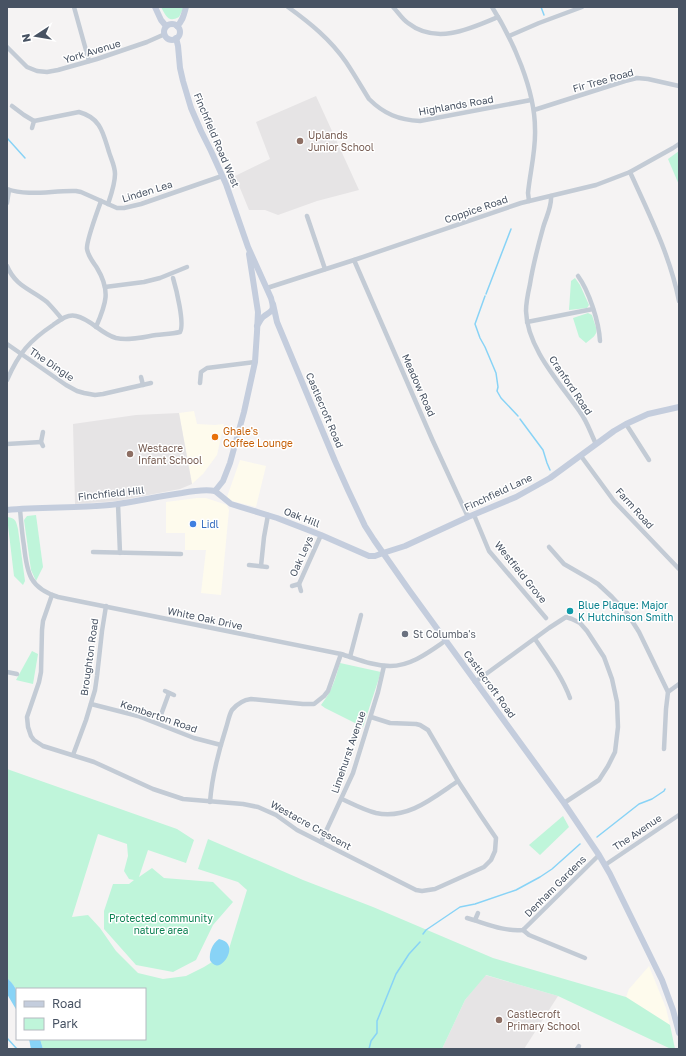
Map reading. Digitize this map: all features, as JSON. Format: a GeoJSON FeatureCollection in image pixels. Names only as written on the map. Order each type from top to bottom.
{"type":"FeatureCollection","features":[{"type":"Feature","properties":{"kind":"street"},"geometry":{"type":"LineString","coordinates":[[74,7],[90,61]]}},
{"type":"Feature","properties":{"kind":"street"},"geometry":{"type":"LineString","coordinates":[[155,7],[161,20],[166,26]]}},
{"type":"Feature","properties":{"kind":"street"},"geometry":{"type":"LineString","coordinates":[[177,26],[180,24],[186,7]]}},
{"type":"Feature","properties":{"kind":"street","name":"Highlands Road"},"geometry":{"type":"LineString","coordinates":[[288,7],[310,23],[335,48],[346,62],[369,99],[382,110],[397,118],[420,121],[532,100]]}},
{"type":"Feature","properties":{"kind":"street"},"geometry":{"type":"LineString","coordinates":[[393,7],[406,22],[412,26],[417,29],[434,33],[452,34],[460,32],[498,17]]}},
{"type":"Feature","properties":{"kind":"street"},"geometry":{"type":"LineString","coordinates":[[492,7],[509,36],[525,78],[534,110],[536,131],[528,193],[529,201]]}},
{"type":"Feature","properties":{"kind":"street"},"geometry":{"type":"LineString","coordinates":[[509,36],[582,7]]}},
{"type":"Feature","properties":{"kind":"street"},"geometry":{"type":"LineString","coordinates":[[166,26],[170,24],[177,26]]}},
{"type":"Feature","properties":{"kind":"street"},"geometry":{"type":"LineString","coordinates":[[166,26],[164,34],[169,39],[176,38],[179,35],[177,26]]}},
{"type":"Feature","properties":{"kind":"street","name":"York Avenue"},"geometry":{"type":"LineString","coordinates":[[7,47],[27,67],[36,71],[47,72],[90,61],[147,42],[164,34]]}},
{"type":"Feature","properties":{"kind":"street","name":"Finchfield Road West"},"geometry":{"type":"LineString","coordinates":[[176,38],[183,81],[191,108],[232,199],[248,247],[270,294],[273,304]]}},
{"type":"Feature","properties":{"kind":"street","name":"Fir Tree Road"},"geometry":{"type":"LineString","coordinates":[[534,110],[637,78],[648,78],[679,86]]}},
{"type":"Feature","properties":{"kind":"street"},"geometry":{"type":"LineString","coordinates":[[12,106],[34,121],[79,112],[90,116],[98,123],[102,129],[115,172],[108,204]]}},
{"type":"Feature","properties":{"kind":"street"},"geometry":{"type":"LineString","coordinates":[[32,128],[34,121]]}},
{"type":"Feature","properties":{"kind":"street","name":"Coppice Road"},"geometry":{"type":"LineString","coordinates":[[267,288],[529,201],[596,185],[630,172],[679,144]]}},
{"type":"Feature","properties":{"kind":"street"},"geometry":{"type":"LineString","coordinates":[[630,172],[667,255],[679,301]]}},
{"type":"Feature","properties":{"kind":"street","name":"Linden Lea"},"geometry":{"type":"LineString","coordinates":[[8,189],[24,192],[76,191],[117,208],[130,207],[222,176]]}},
{"type":"Feature","properties":{"kind":"street"},"geometry":{"type":"LineString","coordinates":[[7,203],[8,189]]}},
{"type":"Feature","properties":{"kind":"street","name":"Cranford Road"},"geometry":{"type":"LineString","coordinates":[[551,196],[551,204],[534,260],[527,298],[527,322],[544,363],[581,413],[596,444]]}},
{"type":"Feature","properties":{"kind":"street"},"geometry":{"type":"LineString","coordinates":[[96,326],[105,304],[105,287],[103,278],[89,256],[87,246],[101,201]]}},
{"type":"Feature","properties":{"kind":"street"},"geometry":{"type":"LineString","coordinates":[[306,216],[325,269]]}},
{"type":"Feature","properties":{"kind":"street","name":"Finchfield Road West"},"geometry":{"type":"LineString","coordinates":[[248,247],[258,312],[257,326]]}},
{"type":"Feature","properties":{"kind":"street","name":"Meadow Road"},"geometry":{"type":"LineString","coordinates":[[354,260],[432,439],[471,516]]}},
{"type":"Feature","properties":{"kind":"street"},"geometry":{"type":"LineString","coordinates":[[7,266],[11,274],[22,287],[46,302],[62,318]]}},
{"type":"Feature","properties":{"kind":"street"},"geometry":{"type":"LineString","coordinates":[[105,287],[144,282],[160,278],[187,266]]}},
{"type":"Feature","properties":{"kind":"street"},"geometry":{"type":"LineString","coordinates":[[578,276],[583,283],[593,309],[600,331],[600,341]]}},
{"type":"Feature","properties":{"kind":"street"},"geometry":{"type":"LineString","coordinates":[[7,380],[21,354],[32,341],[62,318],[69,316],[76,316],[84,319],[111,336],[123,339],[180,332],[182,328],[178,293],[173,278]]}},
{"type":"Feature","properties":{"kind":"street"},"geometry":{"type":"LineString","coordinates":[[270,294],[274,286]]}},
{"type":"Feature","properties":{"kind":"street"},"geometry":{"type":"LineString","coordinates":[[255,294],[260,287],[267,288]]}},
{"type":"Feature","properties":{"kind":"street"},"geometry":{"type":"LineString","coordinates":[[216,491],[223,481],[230,464],[244,412],[255,362],[257,326],[261,319],[271,312],[273,304]]}},
{"type":"Feature","properties":{"kind":"street"},"geometry":{"type":"LineString","coordinates":[[273,304],[277,322]]}},
{"type":"Feature","properties":{"kind":"street"},"geometry":{"type":"LineString","coordinates":[[527,322],[593,309]]}},
{"type":"Feature","properties":{"kind":"street"},"geometry":{"type":"LineString","coordinates":[[258,312],[261,315],[277,322]]}},
{"type":"Feature","properties":{"kind":"street","name":"Castlecroft Road"},"geometry":{"type":"LineString","coordinates":[[277,322],[348,490],[365,526],[445,641],[564,803],[605,865],[676,1009],[678,1030]]}},
{"type":"Feature","properties":{"kind":"street","name":"The Dingle"},"geometry":{"type":"LineString","coordinates":[[7,344],[66,385],[84,393],[95,395],[102,394],[150,383]]}},
{"type":"Feature","properties":{"kind":"street"},"geometry":{"type":"LineString","coordinates":[[200,383],[201,372],[207,368],[255,362]]}},
{"type":"Feature","properties":{"kind":"street"},"geometry":{"type":"LineString","coordinates":[[141,376],[144,385]]}},
{"type":"Feature","properties":{"kind":"street","name":"Finchfield Lane"},"geometry":{"type":"LineString","coordinates":[[383,553],[405,546],[523,494],[550,478],[626,424],[648,414],[679,407]]}},
{"type":"Feature","properties":{"kind":"street"},"geometry":{"type":"LineString","coordinates":[[626,424],[649,460]]}},
{"type":"Feature","properties":{"kind":"street"},"geometry":{"type":"LineString","coordinates":[[7,444],[42,444],[43,432]]}},
{"type":"Feature","properties":{"kind":"street","name":"Farm Road"},"geometry":{"type":"LineString","coordinates":[[581,456],[614,501],[679,569]]}},
{"type":"Feature","properties":{"kind":"street","name":"Finchfield Hill"},"geometry":{"type":"LineString","coordinates":[[7,510],[74,508],[118,504],[191,492],[209,490],[216,491]]}},
{"type":"Feature","properties":{"kind":"street","name":"Oak Hill"},"geometry":{"type":"LineString","coordinates":[[216,491],[231,504],[268,515],[321,535],[368,556],[375,556],[383,553]]}},
{"type":"Feature","properties":{"kind":"street"},"geometry":{"type":"LineString","coordinates":[[118,504],[120,553]]}},
{"type":"Feature","properties":{"kind":"street","name":"White Oak Drive"},"geometry":{"type":"LineString","coordinates":[[20,509],[25,558],[28,571],[31,578],[40,588],[52,595],[341,654],[384,666],[397,666],[410,662],[445,641]]}},
{"type":"Feature","properties":{"kind":"street"},"geometry":{"type":"LineString","coordinates":[[249,565],[264,566],[264,537],[268,515]]}},
{"type":"Feature","properties":{"kind":"street","name":"Westfield Grove"},"geometry":{"type":"LineString","coordinates":[[471,516],[489,551],[546,618]]}},
{"type":"Feature","properties":{"kind":"street","name":"Oak Leys"},"geometry":{"type":"LineString","coordinates":[[301,591],[299,584],[321,535]]}},
{"type":"Feature","properties":{"kind":"street"},"geometry":{"type":"LineString","coordinates":[[549,547],[561,562],[598,584],[627,613],[639,632],[668,692],[664,750]]}},
{"type":"Feature","properties":{"kind":"street"},"geometry":{"type":"LineString","coordinates":[[93,552],[181,554]]}},
{"type":"Feature","properties":{"kind":"street","name":"Oak Leys"},"geometry":{"type":"LineString","coordinates":[[292,586],[299,584]]}},
{"type":"Feature","properties":{"kind":"street","name":"Westacre Crescent"},"geometry":{"type":"LineString","coordinates":[[52,595],[43,621],[41,672],[38,688],[28,717],[28,726],[31,736],[38,743],[48,748],[94,762],[153,789],[182,799],[243,804],[258,807],[268,811],[298,830],[416,890],[422,891],[435,889],[484,867],[491,860],[495,851],[496,838],[458,781],[428,730],[416,724],[390,723],[371,717]]}},
{"type":"Feature","properties":{"kind":"street","name":"Broughton Road"},"geometry":{"type":"LineString","coordinates":[[73,755],[91,704],[97,676],[106,606]]}},
{"type":"Feature","properties":{"kind":"street"},"geometry":{"type":"LineString","coordinates":[[350,657],[361,614]]}},
{"type":"Feature","properties":{"kind":"street"},"geometry":{"type":"LineString","coordinates":[[475,682],[549,628],[566,618],[580,623],[587,631],[604,657],[612,679],[617,702],[618,727],[615,752],[599,780],[564,803]]}},
{"type":"Feature","properties":{"kind":"street"},"geometry":{"type":"LineString","coordinates":[[535,639],[559,674],[570,698]]}},
{"type":"Feature","properties":{"kind":"street"},"geometry":{"type":"LineString","coordinates":[[210,802],[212,777],[231,711],[238,704],[251,699],[314,704],[328,691],[341,654]]}},
{"type":"Feature","properties":{"kind":"street","name":"Limehurst Avenue"},"geometry":{"type":"LineString","coordinates":[[321,842],[353,773],[371,717],[384,666]]}},
{"type":"Feature","properties":{"kind":"street"},"geometry":{"type":"LineString","coordinates":[[7,672],[17,674]]}},
{"type":"Feature","properties":{"kind":"street"},"geometry":{"type":"LineString","coordinates":[[668,692],[679,684]]}},
{"type":"Feature","properties":{"kind":"street"},"geometry":{"type":"LineString","coordinates":[[158,723],[170,693]]}},
{"type":"Feature","properties":{"kind":"street","name":"Kemberton Road"},"geometry":{"type":"LineString","coordinates":[[91,704],[138,716],[194,738],[220,745]]}},
{"type":"Feature","properties":{"kind":"street"},"geometry":{"type":"LineString","coordinates":[[342,799],[375,813],[400,813],[414,809],[458,781]]}},
{"type":"Feature","properties":{"kind":"street","name":"The Avenue"},"geometry":{"type":"LineString","coordinates":[[605,865],[679,815]]}},
{"type":"Feature","properties":{"kind":"street","name":"Denham Gardens"},"geometry":{"type":"LineString","coordinates":[[467,918],[490,926],[515,931],[523,930],[599,856]]}},
{"type":"Feature","properties":{"kind":"street"},"geometry":{"type":"LineString","coordinates":[[475,920],[478,912]]}},
{"type":"Feature","properties":{"kind":"street","name":"Denham Gardens"},"geometry":{"type":"LineString","coordinates":[[523,930],[529,935],[580,953],[585,958]]}},
{"type":"Feature","properties":{"kind":"shaded area","name":"Uplands Junior School"},"geometry":{"type":"Polygon","coordinates":[[[316,96],[359,190],[317,201],[278,215],[265,210],[249,210],[235,176],[270,159],[256,122],[316,96]]]}},
{"type":"Feature","properties":{"kind":"shaded area"},"geometry":{"type":"Polygon","coordinates":[[[194,411],[197,424],[224,424],[217,455],[203,474],[192,484],[179,413],[194,411]]]}},
{"type":"Feature","properties":{"kind":"shaded area","name":"Westacre Infant School"},"geometry":{"type":"Polygon","coordinates":[[[179,413],[192,484],[180,489],[117,501],[75,504],[73,424],[136,415],[179,413]]]}},
{"type":"Feature","properties":{"kind":"shaded area"},"geometry":{"type":"Polygon","coordinates":[[[240,460],[266,466],[256,507],[232,501],[227,497],[240,460]]]}},
{"type":"Feature","properties":{"kind":"shaded area"},"geometry":{"type":"Polygon","coordinates":[[[206,498],[227,505],[229,510],[221,595],[201,593],[206,550],[185,550],[185,533],[166,533],[166,502],[206,498]]]}},
{"type":"Feature","properties":{"kind":"shaded area"},"geometry":{"type":"Polygon","coordinates":[[[649,966],[666,1008],[670,1025],[626,997],[629,989],[649,966]]]}},
{"type":"Feature","properties":{"kind":"shaded area","name":"Castlecroft Primary School"},"geometry":{"type":"Polygon","coordinates":[[[485,975],[558,996],[524,1049],[442,1049],[465,1000],[485,975]]]}},
{"type":"Feature","properties":{"kind":"green space"},"geometry":{"type":"Polygon","coordinates":[[[161,7],[184,7],[179,17],[170,19],[161,7]]]}},
{"type":"Feature","properties":{"kind":"green space"},"geometry":{"type":"Polygon","coordinates":[[[679,151],[679,185],[668,159],[679,151]]]}},
{"type":"Feature","properties":{"kind":"green space"},"geometry":{"type":"Polygon","coordinates":[[[575,278],[580,285],[589,305],[587,308],[569,310],[571,281],[575,278]]]}},
{"type":"Feature","properties":{"kind":"green space"},"geometry":{"type":"Polygon","coordinates":[[[588,313],[592,315],[596,328],[596,334],[586,343],[579,337],[573,318],[588,313]]]}},
{"type":"Feature","properties":{"kind":"green space"},"geometry":{"type":"Polygon","coordinates":[[[36,515],[43,567],[36,581],[31,570],[24,520],[27,516],[36,515]]]}},
{"type":"Feature","properties":{"kind":"green space"},"geometry":{"type":"Polygon","coordinates":[[[7,517],[15,520],[17,524],[25,581],[23,585],[14,576],[7,517]]]}},
{"type":"Feature","properties":{"kind":"green space"},"geometry":{"type":"Polygon","coordinates":[[[32,651],[38,654],[33,684],[16,680],[32,651]]]}},
{"type":"Feature","properties":{"kind":"green space"},"geometry":{"type":"Polygon","coordinates":[[[340,663],[381,672],[363,727],[321,705],[331,690],[340,663]]]}},
{"type":"Feature","properties":{"kind":"green space","name":"Protected community nature area"},"geometry":{"type":"Polygon","coordinates":[[[7,769],[177,829],[194,840],[186,863],[148,850],[139,877],[152,868],[164,878],[213,882],[233,902],[213,925],[196,960],[173,972],[136,965],[104,929],[104,911],[113,884],[129,884],[134,880],[129,879],[124,871],[128,856],[127,844],[98,834],[72,917],[88,915],[100,928],[116,951],[138,973],[163,979],[186,976],[228,952],[247,890],[238,882],[198,869],[208,839],[303,880],[373,907],[493,958],[626,997],[670,1025],[675,1049],[671,1049],[558,996],[486,975],[465,1000],[442,1049],[43,1049],[40,1040],[146,1040],[146,988],[16,989],[7,978],[7,769]]]}},
{"type":"Feature","properties":{"kind":"green space"},"geometry":{"type":"Polygon","coordinates":[[[563,816],[569,827],[540,855],[529,845],[563,816]]]}},
{"type":"Feature","properties":{"kind":"water"},"geometry":{"type":"Polygon","coordinates":[[[219,939],[225,941],[229,950],[226,960],[219,965],[215,965],[210,961],[210,954],[213,946],[219,939]]]}},
{"type":"Feature","properties":{"kind":"water"},"geometry":{"type":"Polygon","coordinates":[[[7,978],[16,989],[16,1009],[7,994],[7,978]]]}},
{"type":"Feature","properties":{"kind":"water"},"geometry":{"type":"Polygon","coordinates":[[[29,1040],[40,1040],[43,1049],[31,1049],[29,1040]]]}},
{"type":"Feature","properties":{"kind":"waterway"},"geometry":{"type":"LineString","coordinates":[[541,7],[544,15]]}},
{"type":"Feature","properties":{"kind":"waterway"},"geometry":{"type":"LineString","coordinates":[[7,138],[25,158]]}},
{"type":"Feature","properties":{"kind":"waterway"},"geometry":{"type":"LineString","coordinates":[[486,294],[511,229]]}},
{"type":"Feature","properties":{"kind":"waterway"},"geometry":{"type":"LineString","coordinates":[[485,296],[475,324],[496,373],[498,387],[497,391],[501,398],[518,416]]}},
{"type":"Feature","properties":{"kind":"waterway"},"geometry":{"type":"LineString","coordinates":[[520,419],[543,450],[550,470]]}},
{"type":"Feature","properties":{"kind":"waterway"},"geometry":{"type":"LineString","coordinates":[[597,837],[639,804],[652,799],[665,789]]}},
{"type":"Feature","properties":{"kind":"waterway"},"geometry":{"type":"LineString","coordinates":[[423,934],[426,930],[460,907],[475,904],[516,890],[540,877],[552,869],[580,844]]}},
{"type":"Feature","properties":{"kind":"waterway"},"geometry":{"type":"LineString","coordinates":[[369,1049],[371,1041],[377,1033],[377,1021],[396,974],[409,954],[420,942]]}},
{"type":"Feature","properties":{"kind":"waterway"},"geometry":{"type":"LineString","coordinates":[[7,1038],[17,1049]]}},
{"type":"Feature","properties":{"kind":"place","name":"Uplands Junior School"},"geometry":{"type":"Point","coordinates":[300,141]}},
{"type":"Feature","properties":{"kind":"place","name":"Ghale's Coffee Lounge"},"geometry":{"type":"Point","coordinates":[215,437]}},
{"type":"Feature","properties":{"kind":"place","name":"Westacre Infant School"},"geometry":{"type":"Point","coordinates":[130,454]}},
{"type":"Feature","properties":{"kind":"place","name":"Lidl"},"geometry":{"type":"Point","coordinates":[193,524]}},
{"type":"Feature","properties":{"kind":"place","name":"Blue Plaque: Major K Hutchinson Smith"},"geometry":{"type":"Point","coordinates":[570,611]}},
{"type":"Feature","properties":{"kind":"place","name":"St Columba's"},"geometry":{"type":"Point","coordinates":[405,634]}},
{"type":"Feature","properties":{"kind":"place","name":"Castlecroft Primary School"},"geometry":{"type":"Point","coordinates":[499,1020]}}]}
